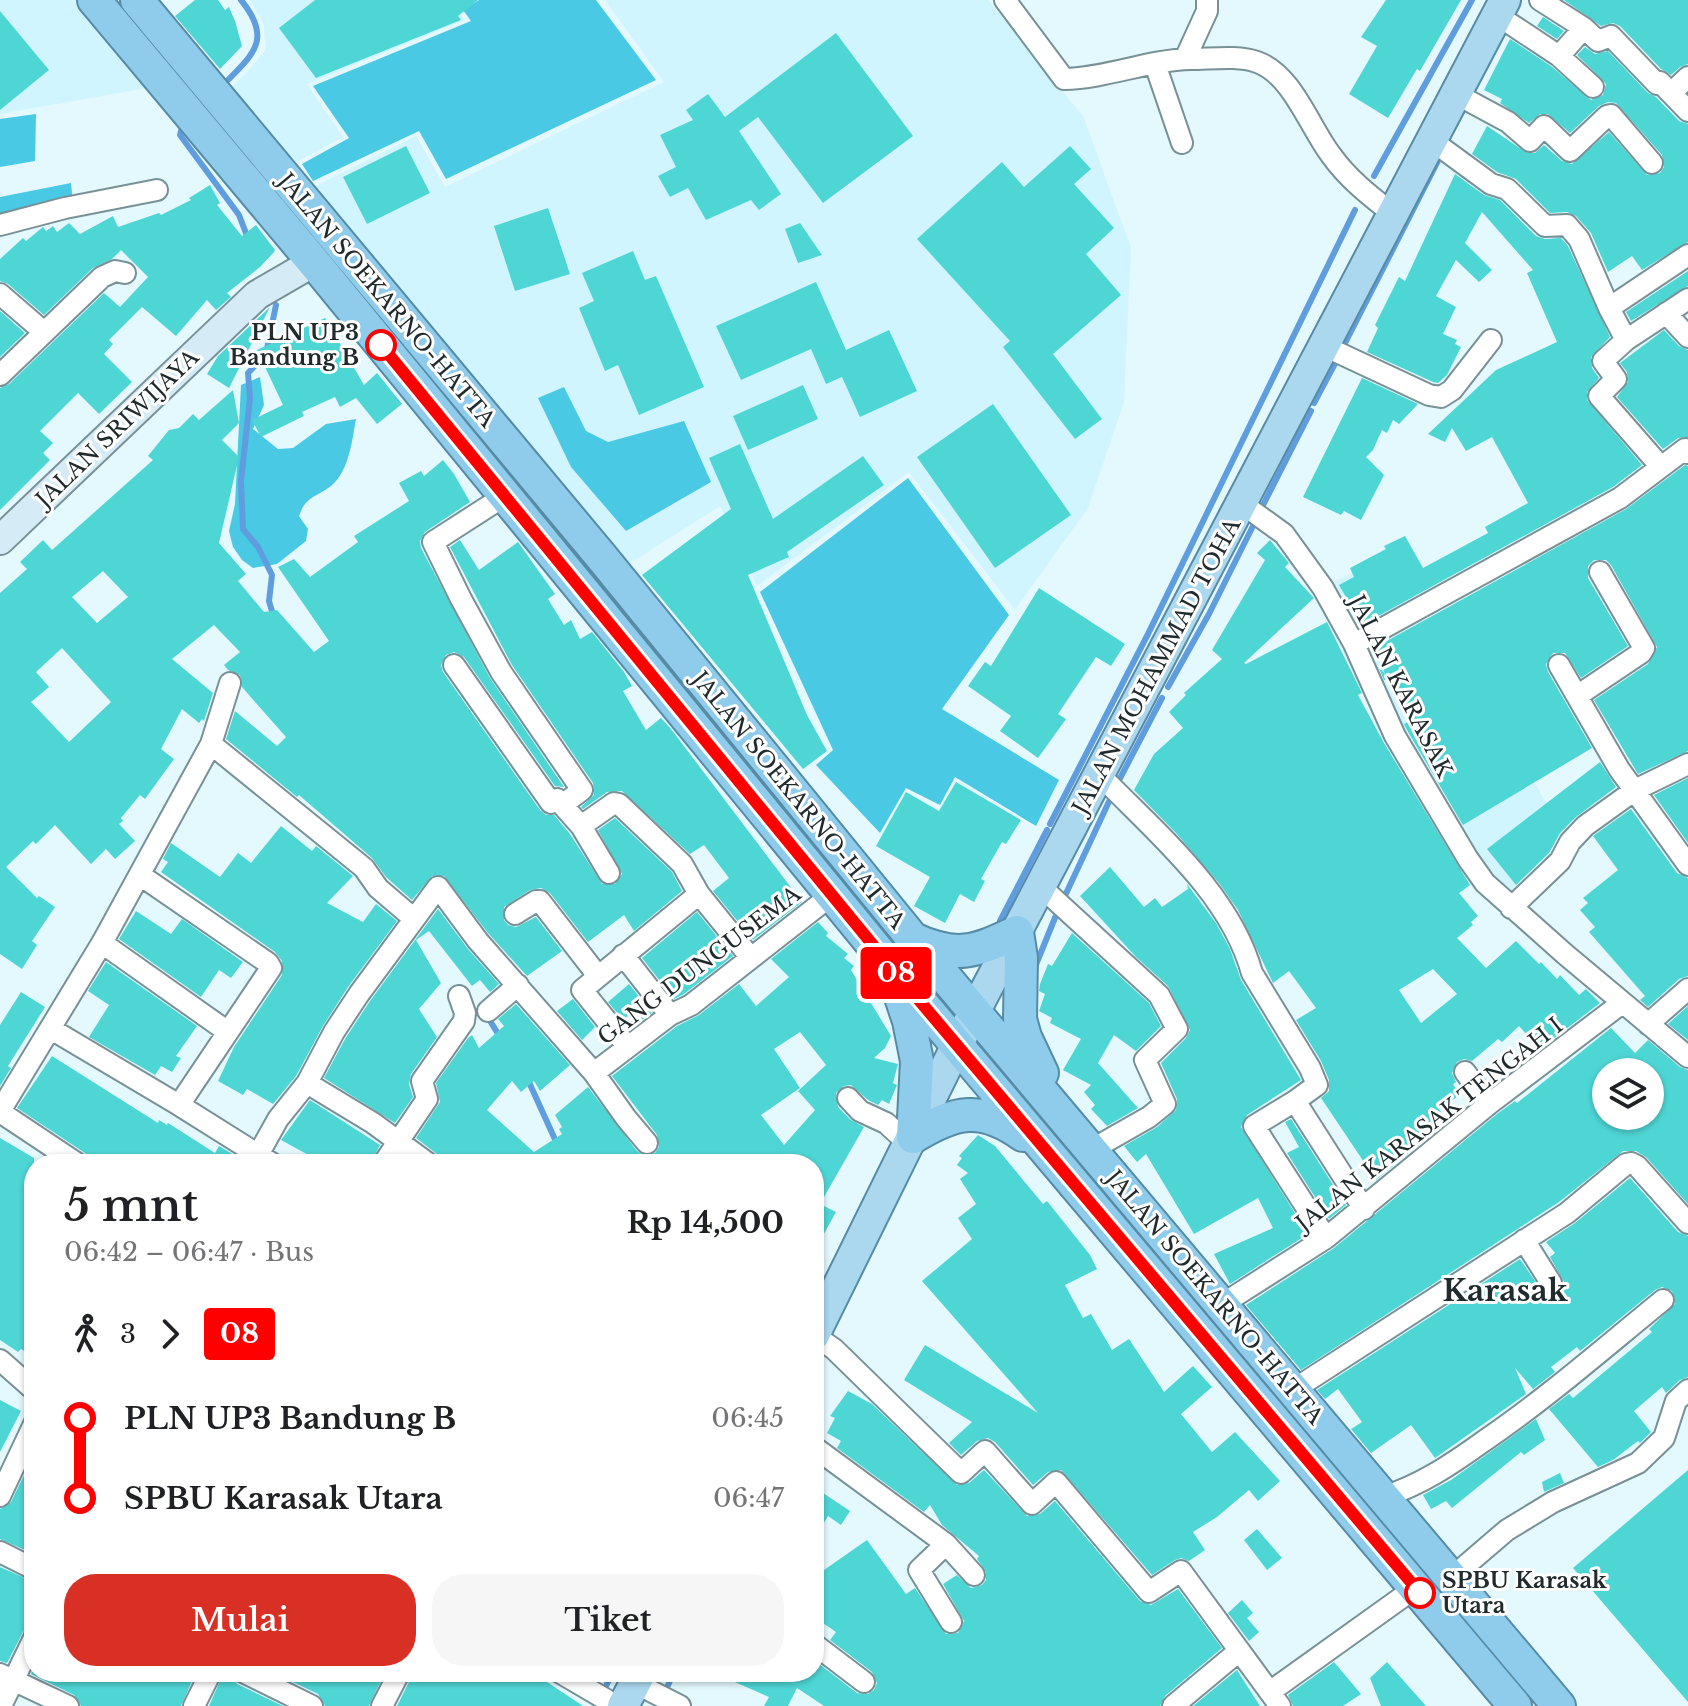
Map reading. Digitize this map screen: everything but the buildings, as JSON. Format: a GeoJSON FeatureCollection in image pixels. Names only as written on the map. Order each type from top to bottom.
{"type":"FeatureCollection","features":[{"type":"Feature","properties":{"kind":"highway","name":"JALAN SOEKARNO-HATTA"},"geometry":{"type":"LineString","coordinates":[[94,0],[314,262],[891,967],[1515,1706]]}},
{"type":"Feature","properties":{"kind":"highway","name":"JALAN SOEKARNO-HATTA"},"geometry":{"type":"LineString","coordinates":[[137,0],[600,555],[913,939],[1559,1706]]}},
{"type":"Feature","properties":{"kind":"highway"},"geometry":{"type":"LineString","coordinates":[[913,939],[934,948],[959,952],[985,947],[1017,932],[1021,958],[1019,1007],[1022,1028],[1033,1057],[1070,1126]]}},
{"type":"Feature","properties":{"kind":"highway"},"geometry":{"type":"LineString","coordinates":[[891,967],[916,1047],[911,1140]]}},
{"type":"Feature","properties":{"kind":"highway"},"geometry":{"type":"LineString","coordinates":[[911,1140],[947,1119],[978,1114],[1010,1126],[1047,1153]]}},
{"type":"Feature","properties":{"kind":"main road","name":"JALAN MOHAMMAD TOHA"},"geometry":{"type":"LineString","coordinates":[[824,1315],[957,1045],[1501,8]]}},
{"type":"Feature","properties":{"kind":"main road","name":"JALAN SRIWIJAYA"},"geometry":{"type":"LineString","coordinates":[[0,540],[268,289],[314,262]]}},
{"type":"Feature","properties":{"kind":"street"},"geometry":{"type":"LineString","coordinates":[[1005,0],[1064,79],[1091,78],[1185,59],[1256,61],[1288,84],[1332,158],[1361,189],[1393,214]]}},
{"type":"Feature","properties":{"kind":"street"},"geometry":{"type":"LineString","coordinates":[[1185,59],[1207,11],[1207,0]]}},
{"type":"Feature","properties":{"kind":"street"},"geometry":{"type":"LineString","coordinates":[[1540,0],[1584,28],[1598,41],[1611,36],[1688,111]]}},
{"type":"Feature","properties":{"kind":"street"},"geometry":{"type":"LineString","coordinates":[[1501,8],[1593,87]]}},
{"type":"Feature","properties":{"kind":"street"},"geometry":{"type":"LineString","coordinates":[[1559,56],[1584,28]]}},
{"type":"Feature","properties":{"kind":"street"},"geometry":{"type":"LineString","coordinates":[[1155,64],[1182,143]]}},
{"type":"Feature","properties":{"kind":"street"},"geometry":{"type":"LineString","coordinates":[[1671,93],[1688,77]]}},
{"type":"Feature","properties":{"kind":"street"},"geometry":{"type":"LineString","coordinates":[[1456,94],[1508,122],[1530,141],[1544,126],[1570,151],[1611,115],[1652,163]]}},
{"type":"Feature","properties":{"kind":"street"},"geometry":{"type":"LineString","coordinates":[[1431,140],[1491,184],[1507,189],[1545,226],[1567,225],[1579,239],[1626,340]]}},
{"type":"Feature","properties":{"kind":"street"},"geometry":{"type":"LineString","coordinates":[[0,225],[65,208],[157,190]]}},
{"type":"Feature","properties":{"kind":"street"},"geometry":{"type":"LineString","coordinates":[[1609,308],[1688,255]]}},
{"type":"Feature","properties":{"kind":"street"},"geometry":{"type":"LineString","coordinates":[[0,375],[102,277],[115,271],[125,273]]}},
{"type":"Feature","properties":{"kind":"street"},"geometry":{"type":"LineString","coordinates":[[0,294],[44,332]]}},
{"type":"Feature","properties":{"kind":"street"},"geometry":{"type":"LineString","coordinates":[[1661,467],[1599,396],[1615,381],[1603,361],[1626,340],[1688,299]]}},
{"type":"Feature","properties":{"kind":"street"},"geometry":{"type":"LineString","coordinates":[[1666,313],[1688,337]]}},
{"type":"Feature","properties":{"kind":"street"},"geometry":{"type":"LineString","coordinates":[[1324,346],[1429,395],[1441,397],[1452,390],[1491,340]]}},
{"type":"Feature","properties":{"kind":"street"},"geometry":{"type":"LineString","coordinates":[[1354,644],[1409,617],[1515,553],[1620,498],[1687,450]]}},
{"type":"Feature","properties":{"kind":"street"},"geometry":{"type":"LineString","coordinates":[[506,495],[433,542],[496,662],[582,790],[562,805]]}},
{"type":"Feature","properties":{"kind":"street","name":"JALAN KARASAK"},"geometry":{"type":"LineString","coordinates":[[1241,503],[1284,534],[1323,588],[1354,644],[1395,736],[1443,819],[1485,883],[1688,1057]]}},
{"type":"Feature","properties":{"kind":"street"},"geometry":{"type":"LineString","coordinates":[[1577,696],[1644,648],[1600,572]]}},
{"type":"Feature","properties":{"kind":"street"},"geometry":{"type":"LineString","coordinates":[[496,662],[459,672],[551,803],[557,799],[581,826],[609,873]]}},
{"type":"Feature","properties":{"kind":"street"},"geometry":{"type":"LineString","coordinates":[[1559,665],[1619,769],[1688,865]]}},
{"type":"Feature","properties":{"kind":"street"},"geometry":{"type":"LineString","coordinates":[[63,1154],[0,1112],[102,943],[211,744],[230,683]]}},
{"type":"Feature","properties":{"kind":"street"},"geometry":{"type":"LineString","coordinates":[[211,744],[364,868],[378,888],[413,918]]}},
{"type":"Feature","properties":{"kind":"street"},"geometry":{"type":"LineString","coordinates":[[1511,908],[1560,861],[1570,842],[1585,826],[1635,790],[1688,764]]}},
{"type":"Feature","properties":{"kind":"street"},"geometry":{"type":"LineString","coordinates":[[1099,774],[1186,865],[1223,913],[1248,957],[1252,973],[1310,1068],[1317,1085],[1254,1126],[1326,1238]]}},
{"type":"Feature","properties":{"kind":"street"},"geometry":{"type":"LineString","coordinates":[[581,826],[614,803],[619,804],[682,864],[699,894],[751,958]]}},
{"type":"Feature","properties":{"kind":"street"},"geometry":{"type":"LineString","coordinates":[[140,875],[271,968],[179,1105]]}},
{"type":"Feature","properties":{"kind":"street"},"geometry":{"type":"LineString","coordinates":[[1040,886],[1159,995],[1177,1029],[1145,1058],[1165,1104],[1091,1150]]}},
{"type":"Feature","properties":{"kind":"street"},"geometry":{"type":"LineString","coordinates":[[264,1154],[278,1119],[307,1083],[334,1032],[438,887],[478,941],[594,1073],[647,1143]]}},
{"type":"Feature","properties":{"kind":"street"},"geometry":{"type":"LineString","coordinates":[[628,1047],[582,990],[699,894]]}},
{"type":"Feature","properties":{"kind":"street","name":"GANG DUNGUSEMA"},"geometry":{"type":"LineString","coordinates":[[594,1073],[670,1015],[691,1005],[833,894]]}},
{"type":"Feature","properties":{"kind":"street"},"geometry":{"type":"LineString","coordinates":[[515,914],[540,901],[598,976]]}},
{"type":"Feature","properties":{"kind":"street"},"geometry":{"type":"LineString","coordinates":[[102,943],[228,1032]]}},
{"type":"Feature","properties":{"kind":"street"},"geometry":{"type":"LineString","coordinates":[[623,955],[670,1015]]}},
{"type":"Feature","properties":{"kind":"street"},"geometry":{"type":"LineString","coordinates":[[488,1011],[516,983]]}},
{"type":"Feature","properties":{"kind":"street"},"geometry":{"type":"LineString","coordinates":[[1648,1024],[1688,989]]}},
{"type":"Feature","properties":{"kind":"street"},"geometry":{"type":"LineString","coordinates":[[390,1154],[427,1099],[422,1081],[464,1021],[465,1013],[459,996]]}},
{"type":"Feature","properties":{"kind":"street","name":"JALAN KARASAK TENGAH I"},"geometry":{"type":"LineString","coordinates":[[1221,1305],[1326,1238],[1489,1104],[1622,1003]]}},
{"type":"Feature","properties":{"kind":"street"},"geometry":{"type":"LineString","coordinates":[[51,1029],[179,1105],[251,1154]]}},
{"type":"Feature","properties":{"kind":"street"},"geometry":{"type":"LineString","coordinates":[[1465,1072],[1489,1104]]}},
{"type":"Feature","properties":{"kind":"street"},"geometry":{"type":"LineString","coordinates":[[307,1083],[416,1154]]}},
{"type":"Feature","properties":{"kind":"street"},"geometry":{"type":"LineString","coordinates":[[848,1098],[860,1111],[886,1123],[911,1140]]}},
{"type":"Feature","properties":{"kind":"street"},"geometry":{"type":"LineString","coordinates":[[1295,1101],[1364,1209]]}},
{"type":"Feature","properties":{"kind":"street"},"geometry":{"type":"LineString","coordinates":[[1293,1390],[1567,1213],[1626,1164],[1637,1166],[1688,1223]]}},
{"type":"Feature","properties":{"kind":"street"},"geometry":{"type":"LineString","coordinates":[[1524,1240],[1551,1283]]}},
{"type":"Feature","properties":{"kind":"street"},"geometry":{"type":"LineString","coordinates":[[1383,1497],[1402,1492],[1437,1474],[1496,1433],[1663,1300]]}},
{"type":"Feature","properties":{"kind":"street"},"geometry":{"type":"LineString","coordinates":[[824,1342],[961,1473],[985,1451],[1032,1504],[1056,1482],[1149,1592],[1181,1571],[1276,1698],[1415,1588]]}},
{"type":"Feature","properties":{"kind":"street"},"geometry":{"type":"LineString","coordinates":[[0,1360],[24,1381]]}},
{"type":"Feature","properties":{"kind":"street"},"geometry":{"type":"LineString","coordinates":[[1451,1578],[1507,1530],[1541,1509],[1638,1463],[1664,1438],[1676,1401],[1688,1390]]}},
{"type":"Feature","properties":{"kind":"street"},"geometry":{"type":"LineString","coordinates":[[824,1454],[946,1544],[974,1575]]}},
{"type":"Feature","properties":{"kind":"street"},"geometry":{"type":"LineString","coordinates":[[0,1496],[24,1467]]}},
{"type":"Feature","properties":{"kind":"street"},"geometry":{"type":"LineString","coordinates":[[946,1544],[919,1570],[951,1622]]}},
{"type":"Feature","properties":{"kind":"street"},"geometry":{"type":"LineString","coordinates":[[0,1552],[24,1564]]}},
{"type":"Feature","properties":{"kind":"street"},"geometry":{"type":"LineString","coordinates":[[1173,1706],[1239,1651]]}},
{"type":"Feature","properties":{"kind":"street"},"geometry":{"type":"LineString","coordinates":[[1,1706],[7,1677],[24,1652]]}},
{"type":"Feature","properties":{"kind":"street"},"geometry":{"type":"LineString","coordinates":[[824,1652],[864,1682]]}},
{"type":"Feature","properties":{"kind":"street"},"geometry":{"type":"LineString","coordinates":[[7,1677],[68,1706]]}},
{"type":"Feature","properties":{"kind":"street"},"geometry":{"type":"LineString","coordinates":[[194,1706],[206,1682]]}},
{"type":"Feature","properties":{"kind":"street"},"geometry":{"type":"LineString","coordinates":[[263,1682],[312,1706]]}},
{"type":"Feature","properties":{"kind":"street"},"geometry":{"type":"LineString","coordinates":[[382,1706],[394,1682]]}},
{"type":"Feature","properties":{"kind":"street"},"geometry":{"type":"LineString","coordinates":[[588,1682],[619,1693],[680,1706]]}},
{"type":"Feature","properties":{"kind":"shaded area"},"geometry":{"type":"Polygon","coordinates":[[[0,0],[78,0],[147,88],[0,114],[0,0]]]}},
{"type":"Feature","properties":{"kind":"shaded area"},"geometry":{"type":"Polygon","coordinates":[[[250,0],[450,0],[464,20],[307,84],[343,137],[296,162],[230,88],[266,49],[264,25],[250,0]]]}},
{"type":"Feature","properties":{"kind":"shaded area"},"geometry":{"type":"Polygon","coordinates":[[[479,0],[596,0],[656,80],[446,179],[419,131],[313,181],[302,164],[349,138],[313,86],[471,21],[463,10],[479,0]]]}},
{"type":"Feature","properties":{"kind":"shaded area"},"geometry":{"type":"Polygon","coordinates":[[[605,0],[988,0],[1083,116],[1131,248],[1124,402],[1088,508],[1015,610],[909,472],[757,586],[720,506],[627,565],[312,188],[416,136],[445,187],[664,82],[605,0]]]}},
{"type":"Feature","properties":{"kind":"shaded area"},"geometry":{"type":"Polygon","coordinates":[[[36,114],[35,161],[0,167],[0,119],[36,114]]]}},
{"type":"Feature","properties":{"kind":"shaded area"},"geometry":{"type":"Polygon","coordinates":[[[71,183],[74,214],[0,226],[0,197],[71,183]]]}},
{"type":"Feature","properties":{"kind":"shaded area"},"geometry":{"type":"Polygon","coordinates":[[[260,377],[264,405],[253,429],[278,449],[293,448],[326,424],[356,419],[349,455],[342,472],[331,486],[308,501],[299,516],[308,529],[306,541],[277,564],[253,568],[242,560],[233,547],[229,531],[235,504],[241,385],[260,377]]]}},
{"type":"Feature","properties":{"kind":"shaded area"},"geometry":{"type":"Polygon","coordinates":[[[564,387],[586,431],[608,442],[684,421],[711,482],[626,531],[571,467],[538,398],[564,387]]]}},
{"type":"Feature","properties":{"kind":"shaded area"},"geometry":{"type":"Polygon","coordinates":[[[908,478],[1009,615],[942,709],[1059,780],[1036,826],[955,777],[940,805],[906,788],[880,833],[816,765],[833,750],[760,592],[908,478]]]}},
{"type":"Feature","properties":{"kind":"shaded area"},"geometry":{"type":"Polygon","coordinates":[[[1386,557],[1460,683],[1525,766],[1563,832],[1510,892],[1467,846],[1332,583],[1386,557]]]}},
{"type":"Feature","properties":{"kind":"waterway"},"geometry":{"type":"LineString","coordinates":[[228,80],[246,61],[256,43],[256,24],[241,0]]}},
{"type":"Feature","properties":{"kind":"waterway"},"geometry":{"type":"LineString","coordinates":[[1374,176],[1472,0]]}},
{"type":"Feature","properties":{"kind":"waterway"},"geometry":{"type":"LineString","coordinates":[[181,131],[180,135],[239,215],[249,241]]}},
{"type":"Feature","properties":{"kind":"waterway"},"geometry":{"type":"LineString","coordinates":[[1342,349],[1442,153]]}},
{"type":"Feature","properties":{"kind":"waterway"},"geometry":{"type":"LineString","coordinates":[[1050,824],[1148,634],[1355,210]]}},
{"type":"Feature","properties":{"kind":"waterway"},"geometry":{"type":"LineString","coordinates":[[274,618],[269,601],[272,575],[258,547],[243,529],[241,481],[250,398],[248,373],[266,354],[276,305]]}},
{"type":"Feature","properties":{"kind":"waterway"},"geometry":{"type":"LineString","coordinates":[[1314,403],[1339,356]]}},
{"type":"Feature","properties":{"kind":"waterway"},"geometry":{"type":"LineString","coordinates":[[1260,511],[1311,411]]}},
{"type":"Feature","properties":{"kind":"waterway"},"geometry":{"type":"LineString","coordinates":[[1168,687],[1256,520]]}},
{"type":"Feature","properties":{"kind":"waterway"},"geometry":{"type":"LineString","coordinates":[[1117,784],[1162,698]]}},
{"type":"Feature","properties":{"kind":"waterway"},"geometry":{"type":"LineString","coordinates":[[1063,900],[1113,793]]}},
{"type":"Feature","properties":{"kind":"waterway"},"geometry":{"type":"LineString","coordinates":[[1000,921],[1047,830]]}},
{"type":"Feature","properties":{"kind":"waterway"},"geometry":{"type":"LineString","coordinates":[[1035,967],[1059,908]]}},
{"type":"Feature","properties":{"kind":"waterway"},"geometry":{"type":"LineString","coordinates":[[487,1016],[500,1037]]}},
{"type":"Feature","properties":{"kind":"waterway"},"geometry":{"type":"LineString","coordinates":[[528,1080],[558,1146]]}},
{"type":"Feature","properties":{"kind":"waterway"},"geometry":{"type":"LineString","coordinates":[[596,1706],[608,1682]]}},
{"type":"Feature","properties":{"kind":"waterway"},"geometry":{"type":"LineString","coordinates":[[664,1694],[669,1682]]}},
{"type":"Feature","properties":{"kind":"bus line","name":"08"},"geometry":{"type":"LineString","coordinates":[[381,345],[891,967],[1420,1593]]}},
{"type":"Feature","properties":{"kind":"place","name":"PLN UP3 Bandung B"},"geometry":{"type":"Point","coordinates":[381,345]}},
{"type":"Feature","properties":{"kind":"place","name":"SPBU Karasak Utara"},"geometry":{"type":"Point","coordinates":[1420,1593]}},
{"type":"Feature","properties":{"kind":"district","name":"Karasak"},"geometry":{"type":"Point","coordinates":[1505,1291]}}]}
